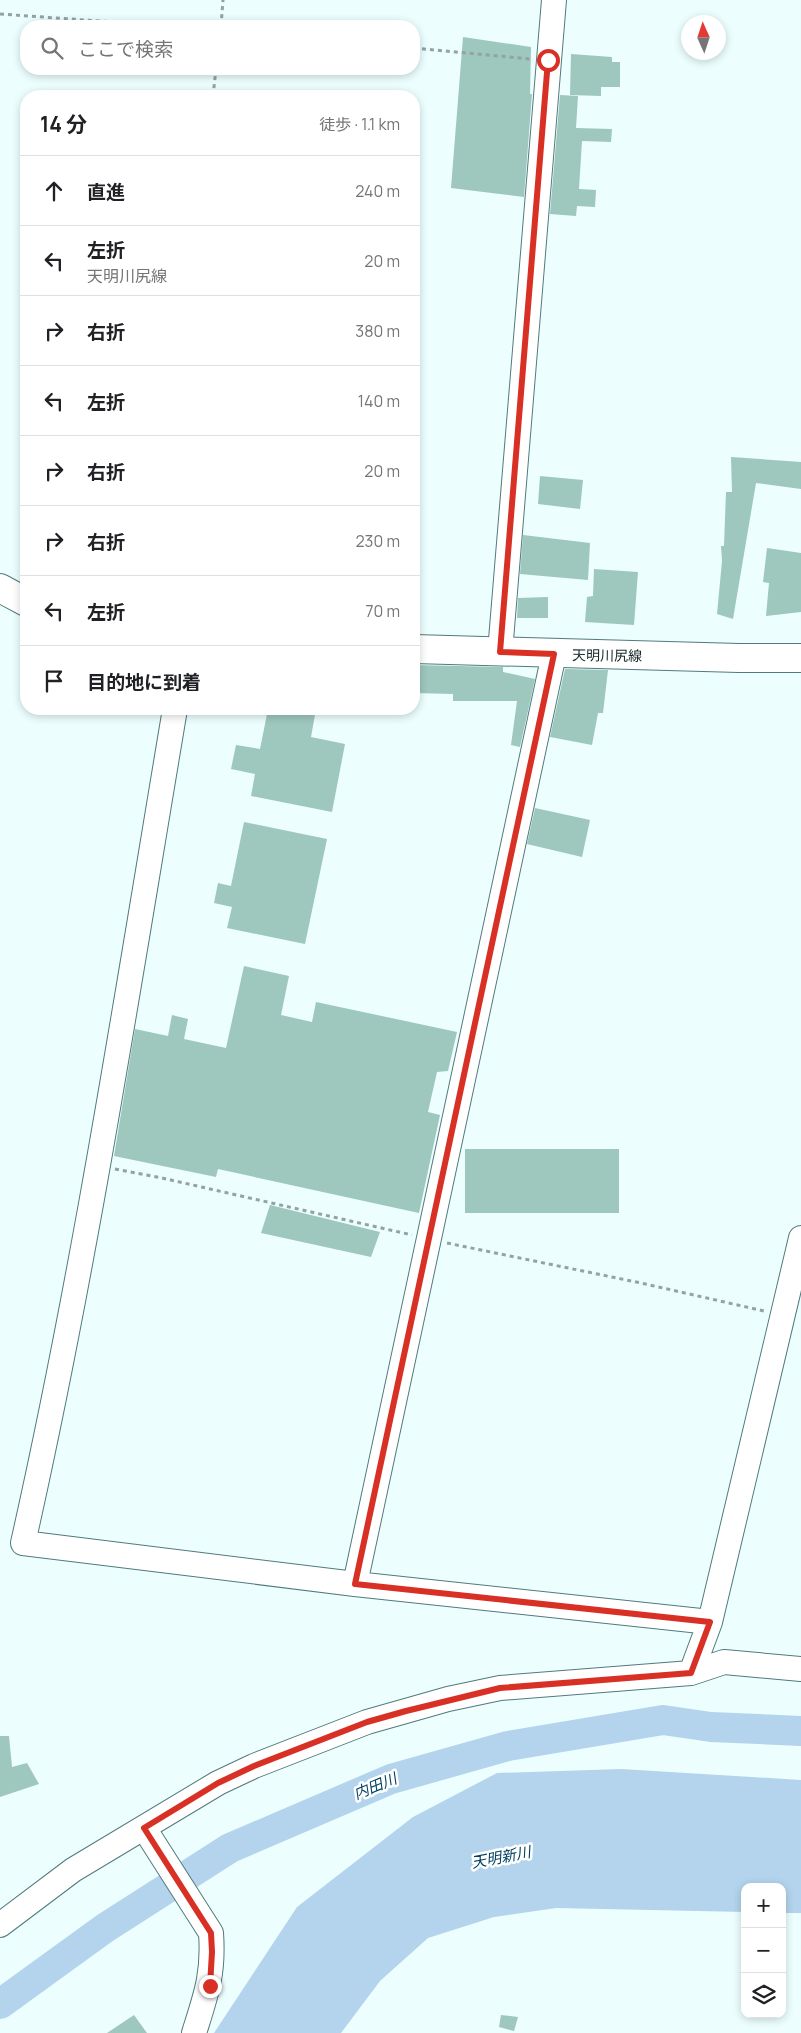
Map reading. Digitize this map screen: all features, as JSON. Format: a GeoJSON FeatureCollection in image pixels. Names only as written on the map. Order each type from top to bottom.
{"type":"FeatureCollection","features":[{"type":"Feature","properties":{"kind":"main road"},"geometry":{"type":"LineString","coordinates":[[0,588],[20,599]]}},
{"type":"Feature","properties":{"kind":"main road","name":"天明川尻線"},"geometry":{"type":"LineString","coordinates":[[420,650],[801,658]]}},
{"type":"Feature","properties":{"kind":"street"},"geometry":{"type":"LineString","coordinates":[[500,652],[554,0]]}},
{"type":"Feature","properties":{"kind":"street"},"geometry":{"type":"LineString","coordinates":[[355,1584],[554,654]]}},
{"type":"Feature","properties":{"kind":"street"},"geometry":{"type":"LineString","coordinates":[[174,715],[98,1166],[54,1403],[22,1543],[355,1584],[710,1622]]}},
{"type":"Feature","properties":{"kind":"street"},"geometry":{"type":"LineString","coordinates":[[691,1673],[710,1622],[801,1238]]}},
{"type":"Feature","properties":{"kind":"street"},"geometry":{"type":"LineString","coordinates":[[0,1926],[73,1870],[218,1783],[254,1766],[367,1722],[500,1688],[691,1673],[724,1662],[801,1669]]}},
{"type":"Feature","properties":{"kind":"street"},"geometry":{"type":"LineString","coordinates":[[144,1828],[211,1933],[210,1986],[194,2033]]}},
{"type":"Feature","properties":{"kind":"path"},"geometry":{"type":"LineString","coordinates":[[221,20],[223,0]]}},
{"type":"Feature","properties":{"kind":"path"},"geometry":{"type":"LineString","coordinates":[[0,14],[85,20]]}},
{"type":"Feature","properties":{"kind":"path"},"geometry":{"type":"LineString","coordinates":[[420,49],[548,60]]}},
{"type":"Feature","properties":{"kind":"path"},"geometry":{"type":"LineString","coordinates":[[214,90],[215,75]]}},
{"type":"Feature","properties":{"kind":"path"},"geometry":{"type":"LineString","coordinates":[[98,1166],[162,1178],[428,1238],[641,1282],[784,1316]]}},
{"type":"Feature","properties":{"kind":"water","name":"天明新川"},"geometry":{"type":"Polygon","coordinates":[[[621,1769],[801,1780],[801,1913],[786,1913],[786,1883],[741,1883],[741,1912],[556,1908],[494,1917],[428,1938],[380,1981],[341,2033],[214,2033],[297,1907],[413,1817],[497,1773],[621,1769]]]}},
{"type":"Feature","properties":{"kind":"building"},"geometry":{"type":"Polygon","coordinates":[[[463,37],[531,47],[530,94],[532,94],[524,197],[451,188],[463,37]]]}},
{"type":"Feature","properties":{"kind":"building"},"geometry":{"type":"Polygon","coordinates":[[[571,54],[612,57],[612,62],[620,62],[620,87],[601,87],[601,96],[570,95],[571,54]]]}},
{"type":"Feature","properties":{"kind":"building"},"geometry":{"type":"Polygon","coordinates":[[[560,95],[578,96],[576,128],[612,129],[611,142],[582,141],[579,189],[596,190],[595,207],[577,206],[576,216],[550,214],[560,95]]]}},
{"type":"Feature","properties":{"kind":"building"},"geometry":{"type":"Polygon","coordinates":[[[731,457],[801,462],[801,489],[756,483],[733,619],[717,614],[722,561],[721,546],[724,546],[726,492],[732,492],[731,457]]]}},
{"type":"Feature","properties":{"kind":"building"},"geometry":{"type":"Polygon","coordinates":[[[540,476],[583,480],[580,509],[538,504],[540,476]]]}},
{"type":"Feature","properties":{"kind":"building"},"geometry":{"type":"Polygon","coordinates":[[[523,535],[590,543],[588,580],[520,574],[523,535]]]}},
{"type":"Feature","properties":{"kind":"building"},"geometry":{"type":"Polygon","coordinates":[[[767,548],[801,553],[801,612],[766,616],[769,583],[763,582],[767,548]]]}},
{"type":"Feature","properties":{"kind":"building"},"geometry":{"type":"Polygon","coordinates":[[[594,569],[638,572],[634,625],[585,622],[587,597],[593,596],[594,569]]]}},
{"type":"Feature","properties":{"kind":"building"},"geometry":{"type":"Polygon","coordinates":[[[548,597],[548,618],[517,618],[518,598],[548,597]]]}},
{"type":"Feature","properties":{"kind":"building"},"geometry":{"type":"Polygon","coordinates":[[[420,665],[503,667],[503,672],[535,679],[520,747],[511,745],[517,701],[453,701],[453,694],[420,693],[420,665]]]}},
{"type":"Feature","properties":{"kind":"building"},"geometry":{"type":"Polygon","coordinates":[[[565,669],[608,670],[603,713],[598,713],[592,745],[550,737],[565,669]]]}},
{"type":"Feature","properties":{"kind":"building"},"geometry":{"type":"Polygon","coordinates":[[[267,715],[315,715],[311,737],[345,744],[332,812],[251,796],[255,774],[231,769],[236,745],[260,749],[267,715]]]}},
{"type":"Feature","properties":{"kind":"building"},"geometry":{"type":"Polygon","coordinates":[[[535,808],[590,820],[582,857],[527,844],[535,808]]]}},
{"type":"Feature","properties":{"kind":"building"},"geometry":{"type":"Polygon","coordinates":[[[244,822],[327,839],[305,944],[227,928],[232,907],[214,903],[218,883],[231,886],[244,822]]]}},
{"type":"Feature","properties":{"kind":"building"},"geometry":{"type":"Polygon","coordinates":[[[244,966],[289,976],[281,1015],[312,1022],[316,1002],[457,1032],[448,1071],[437,1072],[428,1112],[440,1115],[419,1213],[218,1169],[216,1177],[114,1156],[135,1029],[168,1036],[172,1015],[188,1019],[184,1039],[226,1048],[244,966]]]}},
{"type":"Feature","properties":{"kind":"building"},"geometry":{"type":"Polygon","coordinates":[[[465,1149],[619,1149],[619,1213],[465,1213],[465,1149]]]}},
{"type":"Feature","properties":{"kind":"building"},"geometry":{"type":"Polygon","coordinates":[[[270,1205],[380,1232],[371,1257],[261,1233],[270,1205]]]}},
{"type":"Feature","properties":{"kind":"building"},"geometry":{"type":"Polygon","coordinates":[[[0,1736],[9,1736],[12,1767],[27,1763],[39,1784],[0,1797],[0,1736]]]}},
{"type":"Feature","properties":{"kind":"building"},"geometry":{"type":"Polygon","coordinates":[[[134,2015],[147,2033],[107,2033],[134,2015]]]}},
{"type":"Feature","properties":{"kind":"building"},"geometry":{"type":"Polygon","coordinates":[[[501,2015],[518,2017],[514,2031],[499,2027],[501,2015]]]}},
{"type":"Feature","properties":{"kind":"waterway","name":"内田川"},"geometry":{"type":"LineString","coordinates":[[0,2004],[105,1928],[230,1848],[391,1779],[508,1746],[663,1720],[711,1727],[801,1731]]}},
{"type":"Feature","properties":{"kind":"route"},"geometry":{"type":"LineString","coordinates":[[210,1986],[211,1933],[144,1828],[218,1783],[254,1766],[367,1722],[448,1699],[500,1688],[691,1673],[710,1622],[355,1584],[554,654],[500,652],[548,60]]}}]}
